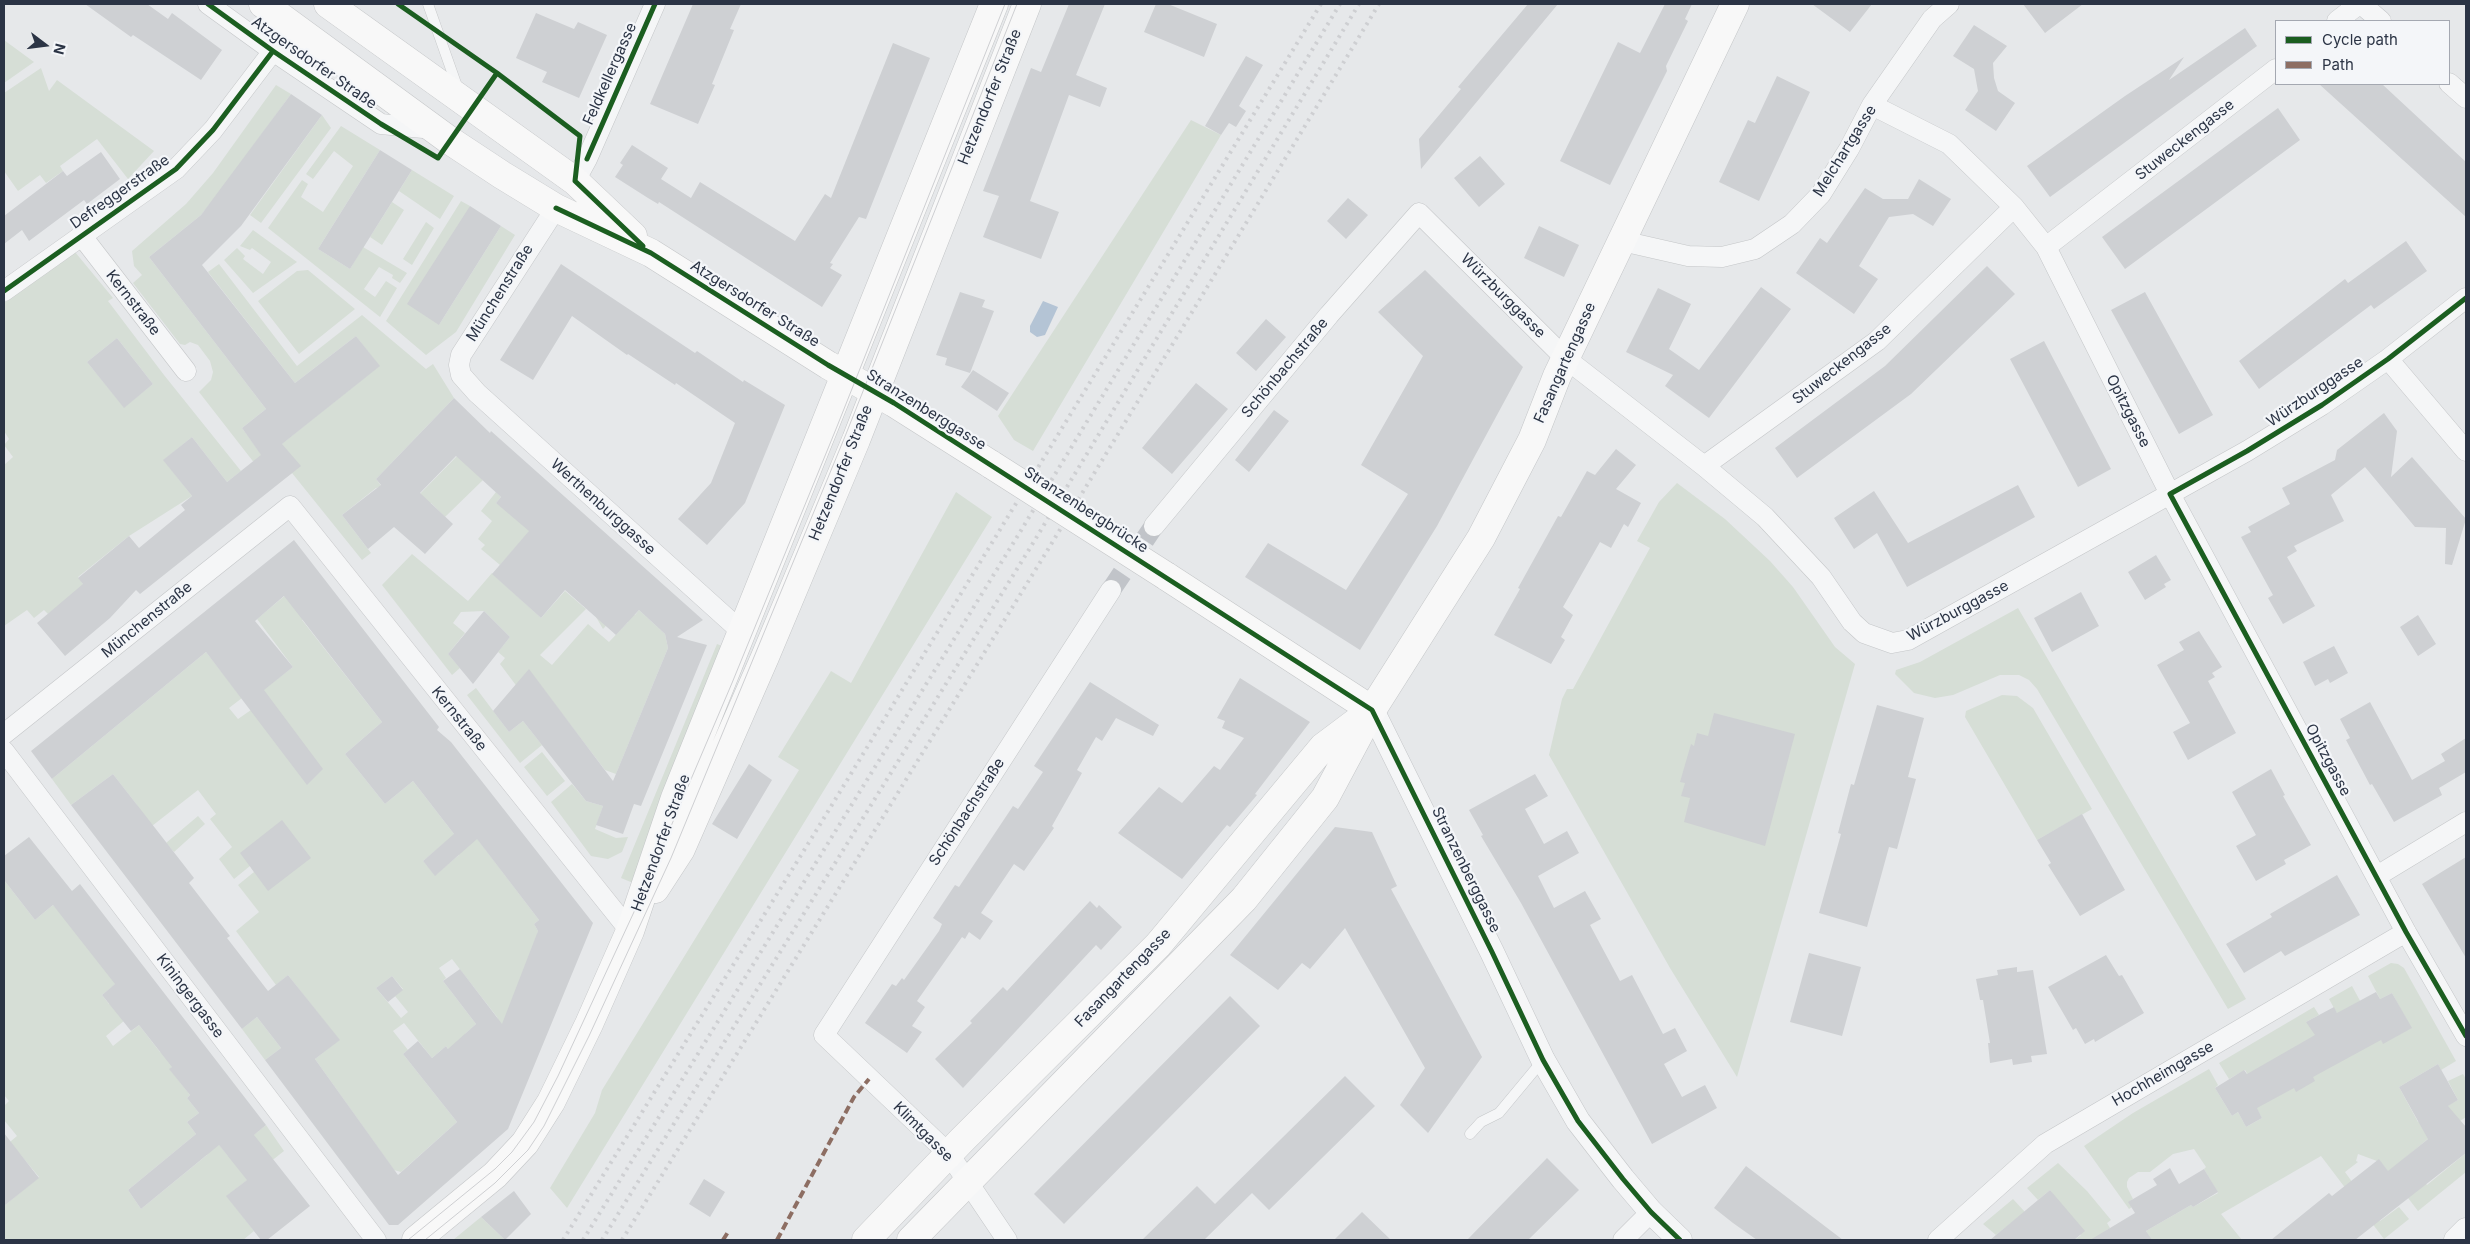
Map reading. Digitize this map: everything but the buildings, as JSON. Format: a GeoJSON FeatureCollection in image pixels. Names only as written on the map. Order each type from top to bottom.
{"type":"FeatureCollection","features":[{"type":"Feature","properties":{"kind":"main road","name":"Atzgersdorfer Straße"},"geometry":{"type":"LineString","coordinates":[[263,4],[434,129],[556,208],[651,253],[846,376]]}},
{"type":"Feature","properties":{"kind":"main road","name":"Atzgersdorfer Straße"},"geometry":{"type":"LineString","coordinates":[[328,4],[575,181],[651,253]]}},
{"type":"Feature","properties":{"kind":"main road","name":"Hetzendorfer Straße"},"geometry":{"type":"LineString","coordinates":[[416,1240],[495,1175],[520,1149],[538,1124],[574,1056],[630,931],[675,798],[994,4]]}},
{"type":"Feature","properties":{"kind":"main road","name":"Hetzendorfer Straße"},"geometry":{"type":"LineString","coordinates":[[630,931],[681,849],[769,648],[874,391],[1027,4]]}},
{"type":"Feature","properties":{"kind":"main road","name":"Fasangartengasse"},"geometry":{"type":"LineString","coordinates":[[911,1240],[1244,899],[1325,798],[1372,710],[1481,538],[1532,440],[1565,358],[1735,4]]}},
{"type":"Feature","properties":{"kind":"main road","name":"Stranzenberggasse"},"geometry":{"type":"LineString","coordinates":[[846,376],[874,391],[992,466]]}},
{"type":"Feature","properties":{"kind":"main road","name":"Stranzenbergbrücke"},"geometry":{"type":"LineString","coordinates":[[992,466],[1372,710]]}},
{"type":"Feature","properties":{"kind":"main road","name":"Fasangartengasse"},"geometry":{"type":"LineString","coordinates":[[866,1240],[949,1154],[1158,945],[1323,747],[1372,710]]}},
{"type":"Feature","properties":{"kind":"street","name":"Atzgersdorfer Straße"},"geometry":{"type":"LineString","coordinates":[[208,4],[272,51],[381,124],[434,129]]}},
{"type":"Feature","properties":{"kind":"street","name":"Feldkellergasse"},"geometry":{"type":"LineString","coordinates":[[575,181],[587,159],[655,4]]}},
{"type":"Feature","properties":{"kind":"street","name":"Melchartgasse"},"geometry":{"type":"LineString","coordinates":[[1622,241],[1688,256],[1722,257],[1755,249],[1792,224],[1821,194],[1872,105],[1932,19],[1949,4]]}},
{"type":"Feature","properties":{"kind":"street"},"geometry":{"type":"LineString","coordinates":[[2338,20],[2360,4],[2380,20]]}},
{"type":"Feature","properties":{"kind":"street","name":"Defreggerstraße"},"geometry":{"type":"LineString","coordinates":[[4,291],[176,169],[213,130],[272,51]]}},
{"type":"Feature","properties":{"kind":"street","name":"Stuweckengasse"},"geometry":{"type":"LineString","coordinates":[[2046,246],[2275,70]]}},
{"type":"Feature","properties":{"kind":"street"},"geometry":{"type":"LineString","coordinates":[[2450,83],[2466,98]]}},
{"type":"Feature","properties":{"kind":"street","name":"Opitzgasse"},"geometry":{"type":"LineString","coordinates":[[1872,105],[1949,144],[2014,207],[2046,246],[2170,494],[2406,932],[2466,1036]]}},
{"type":"Feature","properties":{"kind":"street","name":"Stuweckengasse"},"geometry":{"type":"LineString","coordinates":[[1704,466],[1877,341],[2014,207]]}},
{"type":"Feature","properties":{"kind":"street","name":"Münchenstraße"},"geometry":{"type":"LineString","coordinates":[[466,381],[459,369],[461,355],[556,208]]}},
{"type":"Feature","properties":{"kind":"street","name":"Würzburggasse"},"geometry":{"type":"LineString","coordinates":[[1419,213],[1565,358],[1704,466],[1765,517],[1797,548],[1821,577],[1852,622],[1864,634],[1892,643],[1908,640],[2170,494],[2297,420],[2388,359],[2466,298]]}},
{"type":"Feature","properties":{"kind":"street","name":"Schönbachstraße"},"geometry":{"type":"LineString","coordinates":[[1154,526],[1329,315],[1419,213]]}},
{"type":"Feature","properties":{"kind":"street","name":"Kernstraße"},"geometry":{"type":"LineString","coordinates":[[81,235],[186,371]]}},
{"type":"Feature","properties":{"kind":"street"},"geometry":{"type":"LineString","coordinates":[[2388,359],[2466,451]]}},
{"type":"Feature","properties":{"kind":"street","name":"Werthenburggasse"},"geometry":{"type":"LineString","coordinates":[[466,381],[742,632]]}},
{"type":"Feature","properties":{"kind":"street","name":"Kernstraße"},"geometry":{"type":"LineString","coordinates":[[290,506],[630,931]]}},
{"type":"Feature","properties":{"kind":"street","name":"Münchenstraße"},"geometry":{"type":"LineString","coordinates":[[4,734],[290,506]]}},
{"type":"Feature","properties":{"kind":"street","name":"Schönbachstraße"},"geometry":{"type":"LineString","coordinates":[[824,1036],[1111,590]]}},
{"type":"Feature","properties":{"kind":"street","name":"Stranzenberggasse"},"geometry":{"type":"LineString","coordinates":[[1372,710],[1492,952],[1543,1060],[1578,1121],[1651,1212],[1680,1240]]}},
{"type":"Feature","properties":{"kind":"street","name":"Kiningergasse"},"geometry":{"type":"LineString","coordinates":[[4,751],[376,1240]]}},
{"type":"Feature","properties":{"kind":"street"},"geometry":{"type":"LineString","coordinates":[[2376,876],[2466,822]]}},
{"type":"Feature","properties":{"kind":"street","name":"Hochheimgasse"},"geometry":{"type":"LineString","coordinates":[[1938,1240],[2045,1144],[2406,932]]}},
{"type":"Feature","properties":{"kind":"street","name":"Klimtgasse"},"geometry":{"type":"LineString","coordinates":[[824,1036],[949,1154],[966,1182],[1007,1240]]}},
{"type":"Feature","properties":{"kind":"street"},"geometry":{"type":"LineString","coordinates":[[1622,1240],[1651,1212]]}},
{"type":"Feature","properties":{"kind":"street"},"geometry":{"type":"LineString","coordinates":[[2456,1240],[2466,1230]]}},
{"type":"Feature","properties":{"kind":"lane"},"geometry":{"type":"LineString","coordinates":[[428,4],[462,100]]}},
{"type":"Feature","properties":{"kind":"lane"},"geometry":{"type":"LineString","coordinates":[[1470,1134],[1481,1122],[1499,1113],[1543,1060]]}},
{"type":"Feature","properties":{"kind":"shaded area"},"geometry":{"type":"Polygon","coordinates":[[[4,40],[34,62],[4,83],[4,40]]]}},
{"type":"Feature","properties":{"kind":"shaded area"},"geometry":{"type":"Polygon","coordinates":[[[41,68],[49,91],[57,80],[154,151],[128,179],[97,139],[60,166],[63,171],[46,183],[40,175],[18,191],[4,171],[4,93],[41,68]]]}},
{"type":"Feature","properties":{"kind":"shaded area"},"geometry":{"type":"Polygon","coordinates":[[[276,85],[291,94],[219,193],[201,215],[149,257],[266,409],[242,428],[264,458],[379,366],[356,336],[295,383],[208,272],[219,264],[297,366],[362,315],[426,369],[433,364],[454,398],[376,479],[382,487],[376,488],[342,515],[371,553],[362,560],[292,473],[273,487],[199,392],[211,380],[213,372],[210,361],[198,345],[190,342],[185,345],[180,344],[133,283],[142,275],[134,266],[132,251],[186,204],[213,173],[276,85]]]}},
{"type":"Feature","properties":{"kind":"shaded area"},"geometry":{"type":"Polygon","coordinates":[[[322,115],[331,128],[261,223],[250,215],[322,115]]]}},
{"type":"Feature","properties":{"kind":"shaded area"},"geometry":{"type":"Polygon","coordinates":[[[1191,120],[1221,135],[1033,451],[1014,440],[998,416],[1191,120]]]}},
{"type":"Feature","properties":{"kind":"shaded area"},"geometry":{"type":"Polygon","coordinates":[[[341,126],[380,150],[318,249],[350,269],[363,247],[407,273],[400,283],[392,278],[393,275],[379,267],[364,289],[375,297],[386,281],[397,288],[380,317],[268,228],[302,180],[308,184],[301,197],[323,212],[353,166],[334,151],[313,179],[306,174],[341,126]]]}},
{"type":"Feature","properties":{"kind":"shaded area"},"geometry":{"type":"Polygon","coordinates":[[[412,170],[454,196],[440,219],[399,191],[412,170]]]}},
{"type":"Feature","properties":{"kind":"shaded area"},"geometry":{"type":"Polygon","coordinates":[[[461,201],[470,206],[439,325],[501,226],[515,235],[456,332],[426,355],[386,321],[461,201]]]}},
{"type":"Feature","properties":{"kind":"shaded area"},"geometry":{"type":"Polygon","coordinates":[[[392,202],[404,210],[382,245],[370,237],[392,202]]]}},
{"type":"Feature","properties":{"kind":"shaded area"},"geometry":{"type":"Polygon","coordinates":[[[426,222],[434,228],[412,265],[403,259],[426,222]]]}},
{"type":"Feature","properties":{"kind":"shaded area"},"geometry":{"type":"Polygon","coordinates":[[[253,230],[297,262],[253,293],[224,260],[237,248],[245,256],[243,259],[263,274],[271,262],[252,248],[250,250],[240,246],[253,230]]]}},
{"type":"Feature","properties":{"kind":"shaded area"},"geometry":{"type":"Polygon","coordinates":[[[75,252],[113,298],[108,301],[164,375],[241,471],[227,482],[192,437],[164,460],[192,496],[129,536],[78,577],[86,588],[48,614],[44,610],[34,618],[27,610],[4,626],[4,465],[13,457],[4,445],[9,439],[4,431],[4,303],[75,252]],[[117,338],[87,362],[124,407],[153,384],[117,338]]]}},
{"type":"Feature","properties":{"kind":"shaded area"},"geometry":{"type":"Polygon","coordinates":[[[308,270],[355,309],[299,354],[258,301],[297,271],[308,270]]]}},
{"type":"Feature","properties":{"kind":"shaded area"},"geometry":{"type":"Polygon","coordinates":[[[459,454],[483,480],[445,517],[431,503],[422,513],[411,503],[459,454]]]}},
{"type":"Feature","properties":{"kind":"shaded area"},"geometry":{"type":"Polygon","coordinates":[[[1677,483],[1725,519],[1770,561],[1793,587],[1835,647],[1855,664],[1737,1077],[1670,968],[1549,755],[1562,699],[1567,689],[1573,689],[1650,548],[1637,541],[1659,502],[1677,483]]]}},
{"type":"Feature","properties":{"kind":"shaded area"},"geometry":{"type":"Polygon","coordinates":[[[496,492],[501,497],[496,503],[535,526],[500,565],[481,549],[485,545],[478,539],[492,521],[481,511],[496,492]]]}},
{"type":"Feature","properties":{"kind":"shaded area"},"geometry":{"type":"Polygon","coordinates":[[[956,492],[992,517],[567,1208],[550,1188],[595,1113],[602,1090],[799,770],[778,757],[831,671],[851,683],[956,492]]]}},
{"type":"Feature","properties":{"kind":"shaded area"},"geometry":{"type":"Polygon","coordinates":[[[412,554],[468,601],[492,573],[541,618],[565,591],[586,609],[540,655],[552,665],[588,624],[609,642],[628,622],[618,613],[603,629],[596,617],[616,599],[635,615],[639,610],[665,634],[668,648],[616,774],[605,770],[534,677],[518,688],[500,664],[505,658],[498,652],[510,637],[484,611],[461,612],[453,623],[465,633],[448,654],[460,668],[452,675],[382,585],[412,554]]]}},
{"type":"Feature","properties":{"kind":"shaded area"},"geometry":{"type":"Polygon","coordinates":[[[288,593],[306,616],[302,620],[382,722],[345,754],[385,804],[413,781],[454,834],[466,824],[539,920],[534,924],[538,931],[510,1056],[497,1017],[452,959],[439,968],[446,978],[443,981],[476,1024],[465,1034],[471,1042],[488,1104],[446,1046],[432,1058],[404,1023],[393,1031],[408,1050],[403,1054],[457,1122],[401,1172],[394,1170],[315,1059],[339,1040],[288,975],[276,985],[236,931],[259,912],[238,885],[254,872],[250,866],[234,879],[219,859],[232,847],[210,819],[216,814],[198,790],[143,833],[137,805],[113,774],[71,805],[52,779],[206,652],[242,698],[229,708],[238,719],[251,710],[246,703],[293,667],[257,619],[288,593]],[[447,841],[423,861],[435,875],[459,855],[447,841]],[[392,976],[376,988],[401,1018],[408,1012],[395,996],[403,989],[392,976]]]}},
{"type":"Feature","properties":{"kind":"shaded area"},"geometry":{"type":"Polygon","coordinates":[[[2018,608],[2246,999],[2228,1009],[2037,689],[2029,680],[2019,675],[2000,675],[1953,695],[1935,698],[1914,693],[1895,674],[1896,670],[1920,662],[2018,608]]]}},
{"type":"Feature","properties":{"kind":"shaded area"},"geometry":{"type":"Polygon","coordinates":[[[717,644],[734,651],[638,885],[621,878],[717,644]]]}},
{"type":"Feature","properties":{"kind":"shaded area"},"geometry":{"type":"Polygon","coordinates":[[[476,688],[509,732],[523,721],[542,745],[520,763],[467,695],[476,688]]]}},
{"type":"Feature","properties":{"kind":"shaded area"},"geometry":{"type":"Polygon","coordinates":[[[2002,695],[2017,696],[2033,708],[2092,809],[2037,840],[1965,717],[1966,711],[2002,695]]]}},
{"type":"Feature","properties":{"kind":"shaded area"},"geometry":{"type":"Polygon","coordinates":[[[542,752],[565,781],[547,796],[524,767],[542,752]]]}},
{"type":"Feature","properties":{"kind":"shaded area"},"geometry":{"type":"Polygon","coordinates":[[[572,784],[586,801],[603,806],[595,829],[616,838],[628,837],[622,852],[608,859],[591,856],[551,802],[572,784]]]}},
{"type":"Feature","properties":{"kind":"shaded area"},"geometry":{"type":"Polygon","coordinates":[[[198,816],[205,824],[174,852],[166,843],[198,816]]]}},
{"type":"Feature","properties":{"kind":"shaded area"},"geometry":{"type":"Polygon","coordinates":[[[4,880],[35,920],[53,905],[123,978],[102,995],[109,1004],[117,998],[131,1015],[106,1036],[113,1046],[139,1025],[160,1052],[181,1036],[202,1043],[170,1069],[190,1095],[187,1098],[199,1113],[187,1122],[196,1134],[128,1190],[141,1209],[207,1155],[213,1137],[228,1156],[266,1125],[284,1151],[227,1196],[254,1231],[243,1240],[4,1240],[4,1206],[39,1177],[19,1153],[4,1166],[4,1147],[17,1136],[4,1120],[4,1106],[9,1101],[4,1095],[4,880]]]}},
{"type":"Feature","properties":{"kind":"shaded area"},"geometry":{"type":"Polygon","coordinates":[[[2391,963],[2398,964],[2404,968],[2456,1061],[2441,1070],[2438,1064],[2399,1087],[2418,1122],[2458,1100],[2448,1081],[2463,1074],[2466,1079],[2466,1117],[2445,1131],[2442,1127],[2405,1158],[2427,1185],[2466,1153],[2466,1172],[2418,1211],[2379,1160],[2377,1161],[2358,1154],[2356,1161],[2358,1162],[2345,1172],[2380,1221],[2399,1207],[2409,1219],[2384,1239],[2321,1156],[2221,1214],[2242,1240],[2142,1240],[2149,1236],[2146,1231],[2191,1205],[2193,1207],[2218,1193],[2204,1169],[2206,1167],[2194,1149],[2173,1154],[2150,1172],[2138,1172],[2129,1178],[2127,1182],[2127,1187],[2133,1199],[2129,1202],[2132,1207],[2129,1209],[2084,1146],[2133,1113],[2209,1069],[2218,1085],[2215,1088],[2232,1116],[2238,1112],[2246,1127],[2262,1118],[2254,1104],[2262,1099],[2245,1070],[2229,1079],[2219,1063],[2314,1007],[2319,1015],[2306,1022],[2340,1019],[2329,999],[2352,986],[2383,1043],[2411,1028],[2392,993],[2380,999],[2368,976],[2391,963]]]}},
{"type":"Feature","properties":{"kind":"shaded area"},"geometry":{"type":"Polygon","coordinates":[[[257,1017],[281,1048],[265,1060],[242,1029],[257,1017]]]}},
{"type":"Feature","properties":{"kind":"shaded area"},"geometry":{"type":"Polygon","coordinates":[[[2058,1163],[2087,1191],[2111,1220],[2107,1223],[2110,1228],[2103,1233],[2107,1240],[2074,1240],[2081,1235],[2068,1220],[2050,1190],[2038,1200],[2027,1188],[2058,1163]]]}},
{"type":"Feature","properties":{"kind":"shaded area"},"geometry":{"type":"Polygon","coordinates":[[[2013,1199],[2025,1212],[1996,1235],[1983,1224],[2013,1199]]]}},
{"type":"Feature","properties":{"kind":"shaded area"},"geometry":{"type":"Polygon","coordinates":[[[481,1217],[505,1240],[453,1240],[481,1217]]]}},
{"type":"Feature","properties":{"kind":"water"},"geometry":{"type":"Polygon","coordinates":[[[1043,301],[1058,307],[1045,335],[1037,337],[1030,332],[1030,326],[1043,301]]]}},
{"type":"Feature","properties":{"kind":"tunnel"},"geometry":{"type":"LineString","coordinates":[[1111,590],[1154,526]]}},
{"type":"Feature","properties":{"kind":"tram line"},"geometry":{"type":"LineString","coordinates":[[408,1240],[495,1169],[512,1152],[534,1122],[558,1076],[640,899],[732,683],[836,429],[1005,4]]}},
{"type":"Feature","properties":{"kind":"tram line"},"geometry":{"type":"LineString","coordinates":[[425,1240],[495,1183],[528,1150],[544,1126],[589,1036],[671,858],[846,434],[1017,4]]}},
{"type":"Feature","properties":{"kind":"railway"},"geometry":{"type":"LineString","coordinates":[[563,1240],[816,831],[1321,4]]}},
{"type":"Feature","properties":{"kind":"railway"},"geometry":{"type":"LineString","coordinates":[[583,1240],[1017,537],[1340,4]]}},
{"type":"Feature","properties":{"kind":"railway"},"geometry":{"type":"LineString","coordinates":[[602,1240],[1030,548],[1359,4]]}},
{"type":"Feature","properties":{"kind":"railway"},"geometry":{"type":"LineString","coordinates":[[622,1240],[1044,556],[1379,4]]}},
{"type":"Feature","properties":{"kind":"marked path"},"geometry":{"type":"LineString","coordinates":[[777,1240],[854,1097],[869,1079]]}},
{"type":"Feature","properties":{"kind":"marked path"},"geometry":{"type":"LineString","coordinates":[[723,1240],[728,1232]]}},
{"type":"Feature","properties":{"kind":"cycle path"},"geometry":{"type":"LineString","coordinates":[[208,4],[273,51],[381,124],[438,158],[497,73]]}},
{"type":"Feature","properties":{"kind":"cycle path"},"geometry":{"type":"LineString","coordinates":[[398,4],[497,73],[580,136],[575,181],[643,246]]}},
{"type":"Feature","properties":{"kind":"cycle path"},"geometry":{"type":"LineString","coordinates":[[587,159],[655,4]]}},
{"type":"Feature","properties":{"kind":"cycle path"},"geometry":{"type":"LineString","coordinates":[[4,291],[176,169],[213,130],[273,51]]}},
{"type":"Feature","properties":{"kind":"cycle path"},"geometry":{"type":"LineString","coordinates":[[556,208],[651,253],[828,365],[894,403],[1372,710],[1492,952],[1543,1060],[1578,1121],[1651,1212],[1680,1240]]}},
{"type":"Feature","properties":{"kind":"cycle path"},"geometry":{"type":"LineString","coordinates":[[2466,298],[2388,359],[2322,405],[2247,451],[2170,494],[2406,932],[2466,1036]]}}]}
